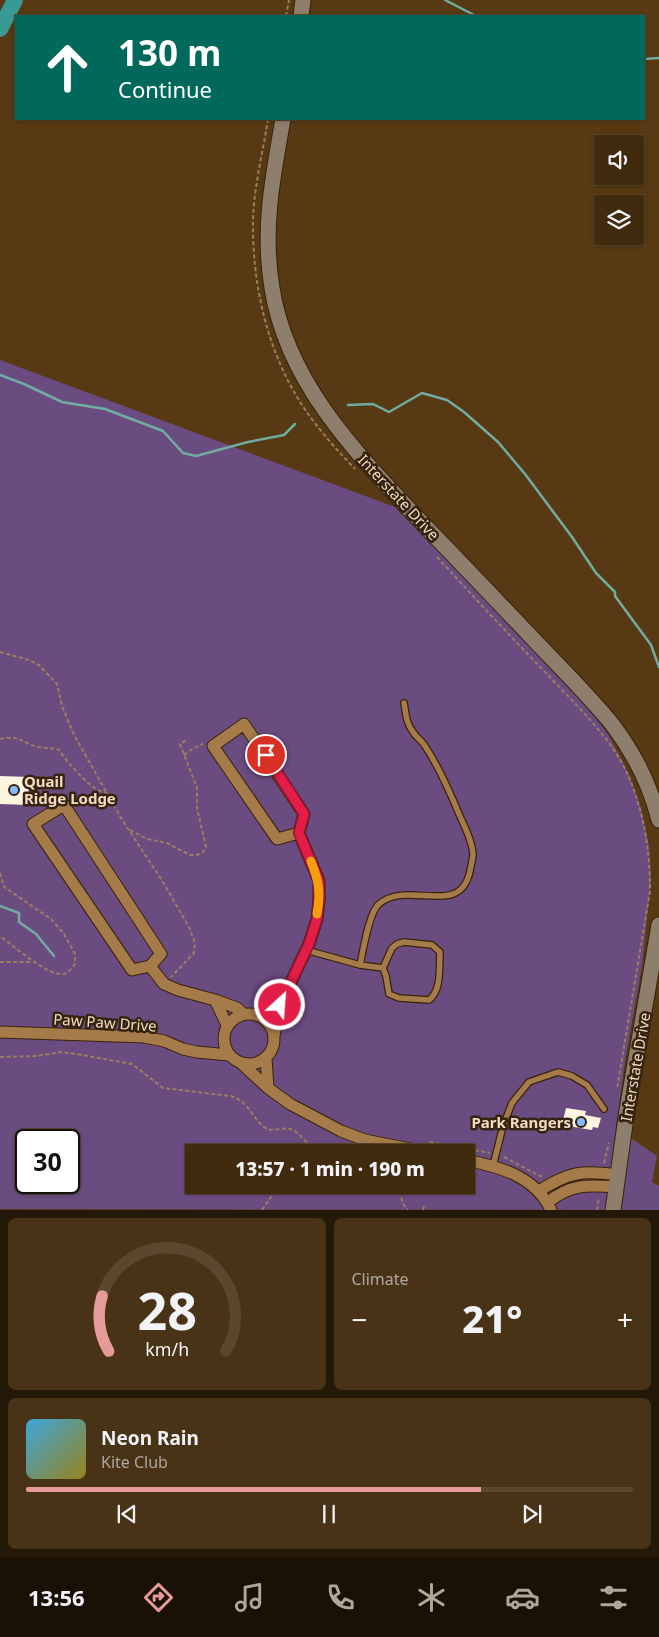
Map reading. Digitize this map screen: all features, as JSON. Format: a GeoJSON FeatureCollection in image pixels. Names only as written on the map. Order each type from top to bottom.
{"type":"FeatureCollection","features":[{"type":"Feature","properties":{"kind":"main road"},"geometry":{"type":"LineString","coordinates":[[301,15],[304,0]]}},
{"type":"Feature","properties":{"kind":"main road","name":"Interstate Drive"},"geometry":{"type":"LineString","coordinates":[[283,120],[268,206],[267,244],[276,309],[296,362],[314,395],[356,450],[612,724],[638,763],[651,792],[659,820]]}},
{"type":"Feature","properties":{"kind":"main road","name":"Interstate Drive"},"geometry":{"type":"LineString","coordinates":[[613,1210],[611,1183],[659,925]]}},
{"type":"Feature","properties":{"kind":"street"},"geometry":{"type":"LineString","coordinates":[[242,1064],[251,1064],[266,1058],[274,1044],[280,1005],[306,950],[317,919],[319,881],[299,833],[304,814],[244,724],[213,746],[277,839],[299,833]]}},
{"type":"Feature","properties":{"kind":"street"},"geometry":{"type":"LineString","coordinates":[[64,805],[161,954],[150,966],[132,970],[33,824],[64,805]]}},
{"type":"Feature","properties":{"kind":"street"},"geometry":{"type":"LineString","coordinates":[[150,966],[164,984],[178,990],[216,1000],[237,1008],[243,1014]]}},
{"type":"Feature","properties":{"kind":"street"},"geometry":{"type":"LineString","coordinates":[[216,1000],[227,1025]]}},
{"type":"Feature","properties":{"kind":"street"},"geometry":{"type":"LineString","coordinates":[[259,1015],[280,1005]]}},
{"type":"Feature","properties":{"kind":"street"},"geometry":{"type":"LineString","coordinates":[[274,1036],[271,1027],[259,1015],[243,1014],[236,1016],[227,1025],[223,1039],[224,1048],[235,1061],[242,1064],[268,1088],[290,1104],[341,1131],[365,1140],[401,1144]]}},
{"type":"Feature","properties":{"kind":"street","name":"Paw Paw Drive"},"geometry":{"type":"LineString","coordinates":[[0,1032],[144,1037],[164,1041],[183,1049],[197,1052],[229,1055]]}},
{"type":"Feature","properties":{"kind":"street"},"geometry":{"type":"LineString","coordinates":[[207,1052],[223,1039]]}},
{"type":"Feature","properties":{"kind":"street"},"geometry":{"type":"LineString","coordinates":[[266,1058],[268,1088]]}},
{"type":"Feature","properties":{"kind":"street"},"geometry":{"type":"LineString","coordinates":[[475,1160],[494,1160],[528,1182],[545,1200]]}},
{"type":"Feature","properties":{"kind":"street"},"geometry":{"type":"LineString","coordinates":[[545,1200],[562,1178],[571,1175],[596,1172],[611,1183]]}},
{"type":"Feature","properties":{"kind":"street"},"geometry":{"type":"LineString","coordinates":[[545,1200],[571,1188],[611,1183]]}},
{"type":"Feature","properties":{"kind":"lane"},"geometry":{"type":"LineString","coordinates":[[360,964],[368,926],[379,904],[407,894],[448,897],[459,892],[469,876],[473,855],[470,835],[452,796],[424,744],[409,726],[406,720],[404,703]]}},
{"type":"Feature","properties":{"kind":"lane"},"geometry":{"type":"LineString","coordinates":[[404,942],[432,945],[440,952],[438,986],[434,996],[429,1000],[399,998],[390,994],[383,968],[392,948],[404,942]]}},
{"type":"Feature","properties":{"kind":"lane"},"geometry":{"type":"LineString","coordinates":[[306,950],[383,968]]}},
{"type":"Feature","properties":{"kind":"lane"},"geometry":{"type":"LineString","coordinates":[[494,1160],[503,1126],[512,1103],[529,1082],[558,1072],[572,1076],[587,1086],[604,1109]]}},
{"type":"Feature","properties":{"kind":"path"},"geometry":{"type":"LineString","coordinates":[[286,15],[289,0]]}},
{"type":"Feature","properties":{"kind":"path"},"geometry":{"type":"LineString","coordinates":[[268,120],[253,219],[254,258],[258,292],[266,326],[281,365],[301,404],[320,430],[360,475]]}},
{"type":"Feature","properties":{"kind":"path"},"geometry":{"type":"LineString","coordinates":[[436,557],[605,739],[626,771],[638,800],[650,860],[650,891],[617,1089]]}},
{"type":"Feature","properties":{"kind":"path"},"geometry":{"type":"LineString","coordinates":[[0,652],[29,660],[39,665],[57,684],[62,706],[74,735],[128,829],[163,882],[189,927],[195,943],[194,953],[164,984]]}},
{"type":"Feature","properties":{"kind":"path"},"geometry":{"type":"LineString","coordinates":[[0,739],[19,738],[37,747],[59,750],[89,784],[98,791],[107,793]]}},
{"type":"Feature","properties":{"kind":"path"},"geometry":{"type":"LineString","coordinates":[[128,829],[147,839],[167,844],[190,855],[197,855],[203,852],[206,846],[197,808],[197,788],[180,744],[188,739]]}},
{"type":"Feature","properties":{"kind":"path"},"geometry":{"type":"LineString","coordinates":[[184,755],[202,744],[213,746]]}},
{"type":"Feature","properties":{"kind":"path"},"geometry":{"type":"LineString","coordinates":[[0,873],[4,887],[51,919],[64,934],[76,959],[73,967],[63,974],[49,970],[33,962],[0,936]]}},
{"type":"Feature","properties":{"kind":"path"},"geometry":{"type":"LineString","coordinates":[[0,962],[33,962]]}},
{"type":"Feature","properties":{"kind":"path"},"geometry":{"type":"LineString","coordinates":[[0,1057],[36,1056],[62,1052],[132,1064],[163,1088],[238,1098],[244,1102],[265,1128],[296,1131],[309,1144]]}},
{"type":"Feature","properties":{"kind":"path"},"geometry":{"type":"LineString","coordinates":[[598,1164],[604,1165],[610,1138]]}},
{"type":"Feature","properties":{"kind":"path"},"geometry":{"type":"LineString","coordinates":[[475,1156],[494,1160],[506,1157],[540,1176],[548,1176]]}},
{"type":"Feature","properties":{"kind":"path"},"geometry":{"type":"LineString","coordinates":[[597,1210],[611,1183]]}},
{"type":"Feature","properties":{"kind":"path"},"geometry":{"type":"LineString","coordinates":[[262,1210],[273,1194]]}},
{"type":"Feature","properties":{"kind":"path"},"geometry":{"type":"LineString","coordinates":[[400,1194],[403,1204],[408,1210]]}},
{"type":"Feature","properties":{"kind":"path"},"geometry":{"type":"LineString","coordinates":[[423,1210],[424,1206]]}},
{"type":"Feature","properties":{"kind":"shaded area"},"geometry":{"type":"Polygon","coordinates":[[[0,360],[395,507],[572,687],[608,734],[630,776],[641,809],[649,845],[651,880],[642,966],[625,1061],[616,1128],[657,1156],[652,1182],[659,1186],[659,1210],[0,1209],[0,360]]]}},
{"type":"Feature","properties":{"kind":"building","name":"Quail Ridge Lodge"},"geometry":{"type":"Polygon","coordinates":[[[0,776],[29,777],[28,805],[0,804],[0,776]]]}},
{"type":"Feature","properties":{"kind":"building","name":"Park Rangers"},"geometry":{"type":"Polygon","coordinates":[[[566,1108],[586,1111],[585,1115],[601,1118],[598,1128],[593,1127],[592,1130],[562,1125],[566,1108]]]}},
{"type":"Feature","properties":{"kind":"waterway"},"geometry":{"type":"LineString","coordinates":[[0,29],[15,0]]}},
{"type":"Feature","properties":{"kind":"waterway"},"geometry":{"type":"LineString","coordinates":[[445,0],[474,15]]}},
{"type":"Feature","properties":{"kind":"waterway"},"geometry":{"type":"LineString","coordinates":[[645,59],[659,58]]}},
{"type":"Feature","properties":{"kind":"waterway"},"geometry":{"type":"LineString","coordinates":[[0,375],[62,402],[105,409],[163,431],[183,453],[196,456],[248,442],[284,435],[295,424]]}},
{"type":"Feature","properties":{"kind":"waterway"},"geometry":{"type":"LineString","coordinates":[[348,405],[373,404],[389,412],[422,393],[447,400],[464,412],[498,442],[525,474],[596,573],[615,592],[615,596],[651,645],[659,667]]}},
{"type":"Feature","properties":{"kind":"waterway"},"geometry":{"type":"LineString","coordinates":[[0,906],[19,913],[19,922],[36,934],[54,956]]}},
{"type":"Feature","properties":{"kind":"slow traffic"},"geometry":{"type":"LineString","coordinates":[[311,861],[319,881],[317,914]]}},
{"type":"Feature","properties":{"kind":"place","name":"Quail Ridge Lodge"},"geometry":{"type":"Point","coordinates":[14,790]}},
{"type":"Feature","properties":{"kind":"place","name":"Park Rangers"},"geometry":{"type":"Point","coordinates":[581,1122]}},
{"type":"Feature","properties":{"kind":"route"},"geometry":{"type":"LineString","coordinates":[[266,755],[304,814],[299,833],[319,881],[317,919],[309,944],[280,1005]]}}]}
